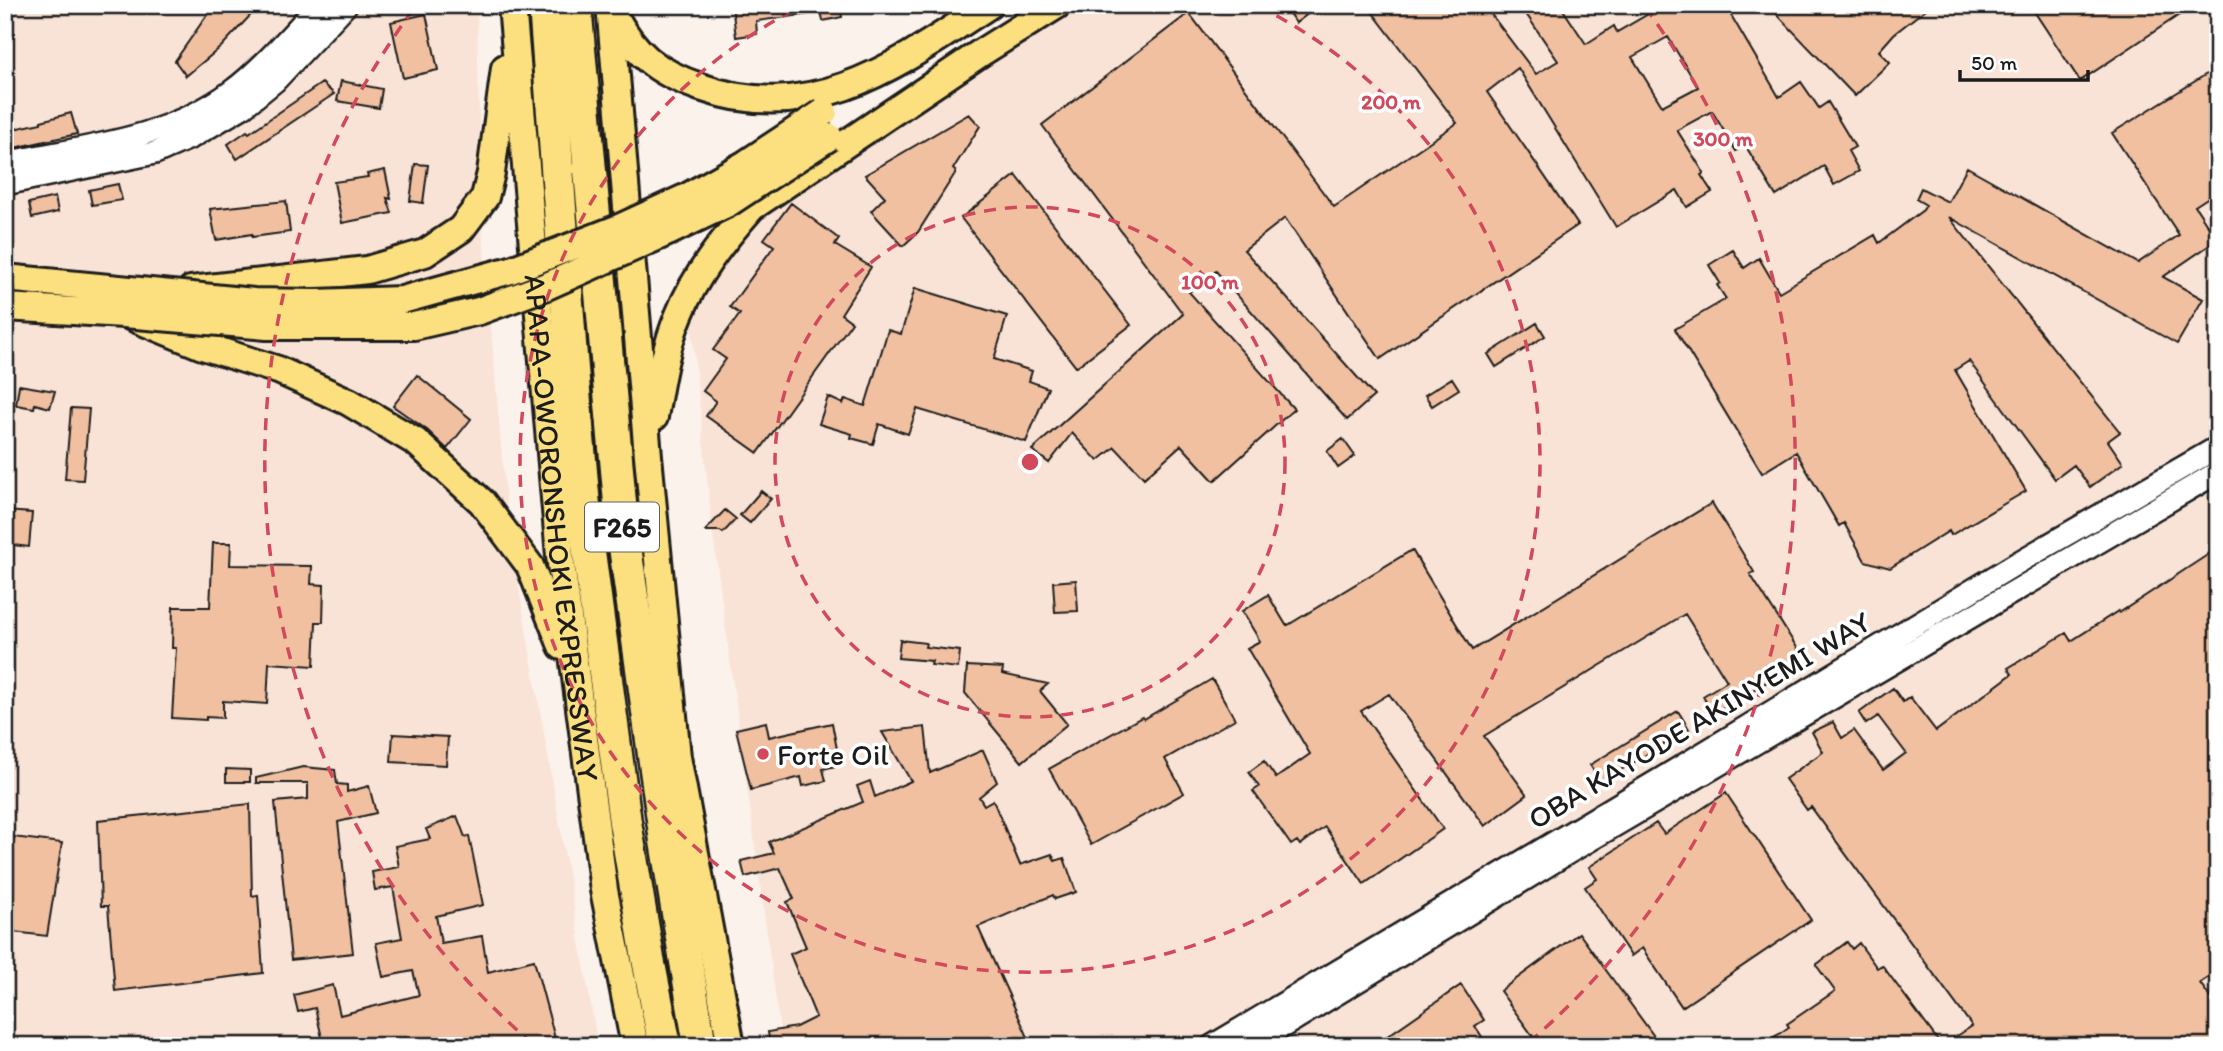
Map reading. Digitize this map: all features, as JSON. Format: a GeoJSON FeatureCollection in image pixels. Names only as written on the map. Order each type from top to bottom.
{"type":"FeatureCollection","features":[{"type":"Feature","properties":{"kind":"highway","name":"APAPA-OWORONSHOKI EXPRESSWAY"},"geometry":{"type":"LineString","coordinates":[[545,5],[586,529],[625,822],[665,1046]]}},
{"type":"Feature","properties":{"kind":"highway","name":"APAPA-OWORONSHOKI EXPRESSWAY"},"geometry":{"type":"LineString","coordinates":[[575,5],[622,525],[666,841],[700,1046]]}},
{"type":"Feature","properties":{"kind":"main road"},"geometry":{"type":"LineString","coordinates":[[610,7],[634,48],[650,62],[680,80],[718,94],[756,101],[792,100],[847,88],[907,57],[989,5]]}},
{"type":"Feature","properties":{"kind":"main road"},"geometry":{"type":"LineString","coordinates":[[5,307],[267,326],[414,327],[479,311],[547,285],[728,203],[827,125],[904,71],[1010,5]]}},
{"type":"Feature","properties":{"kind":"main road"},"geometry":{"type":"LineString","coordinates":[[5,278],[254,302],[402,300],[441,291],[511,270],[619,228],[687,197],[744,165],[827,125],[1035,5]]}},
{"type":"Feature","properties":{"kind":"main road"},"geometry":{"type":"LineString","coordinates":[[648,456],[664,362],[679,315],[728,234],[752,207],[1057,5]]}},
{"type":"Feature","properties":{"kind":"main road"},"geometry":{"type":"LineString","coordinates":[[610,7],[677,758],[731,1046]]}},
{"type":"Feature","properties":{"kind":"main road"},"geometry":{"type":"LineString","coordinates":[[172,292],[367,270],[425,253],[461,229],[485,197],[491,173],[512,10]]}},
{"type":"Feature","properties":{"kind":"main road","name":"APAPA-OWORONSHOKI EXPRESSWAY"},"geometry":{"type":"LineString","coordinates":[[512,10],[560,556],[604,890],[635,1046]]}},
{"type":"Feature","properties":{"kind":"main road"},"geometry":{"type":"LineString","coordinates":[[124,314],[200,345],[278,370],[349,402],[416,442],[482,502],[530,566],[577,682]]}},
{"type":"Feature","properties":{"kind":"street"},"geometry":{"type":"LineString","coordinates":[[5,163],[150,133],[195,113],[232,92],[319,5]]}},
{"type":"Feature","properties":{"kind":"street"},"geometry":{"type":"LineString","coordinates":[[5,184],[155,153],[192,138],[243,107],[275,81],[346,5]]}},
{"type":"Feature","properties":{"kind":"street","name":"OBA KAYODE AKINYEMI WAY"},"geometry":{"type":"LineString","coordinates":[[1251,1046],[1276,1020],[2019,562],[2218,447]]}},
{"type":"Feature","properties":{"kind":"street","name":"OBA KAYODE AKINYEMI WAY"},"geometry":{"type":"LineString","coordinates":[[1212,1046],[1276,1020],[1568,853],[2218,472]]}},
{"type":"Feature","properties":{"kind":"street"},"geometry":{"type":"LineString","coordinates":[[1276,1020],[1293,1046]]}},
{"type":"Feature","properties":{"kind":"shaded area"},"geometry":{"type":"Polygon","coordinates":[[[5,5],[477,5],[481,214],[508,524],[598,1046],[5,1046],[5,5]]]}},
{"type":"Feature","properties":{"kind":"shaded area"},"geometry":{"type":"Polygon","coordinates":[[[1057,5],[2218,5],[2218,1046],[782,1046],[712,527],[691,322],[723,248],[763,197],[1057,5]]]}},
{"type":"Feature","properties":{"kind":"building"},"geometry":{"type":"Polygon","coordinates":[[[214,5],[260,5],[221,47],[186,76],[175,61],[214,5]]]}},
{"type":"Feature","properties":{"kind":"building"},"geometry":{"type":"Polygon","coordinates":[[[732,5],[810,5],[811,14],[756,21],[757,34],[736,37],[732,5]]]}},
{"type":"Feature","properties":{"kind":"building"},"geometry":{"type":"Polygon","coordinates":[[[820,5],[840,5],[842,17],[823,21],[820,5]]]}},
{"type":"Feature","properties":{"kind":"building"},"geometry":{"type":"Polygon","coordinates":[[[1283,5],[1319,5],[1296,23],[1283,5]]]}},
{"type":"Feature","properties":{"kind":"building"},"geometry":{"type":"Polygon","coordinates":[[[1367,5],[1484,5],[1536,74],[1558,61],[1520,5],[1560,5],[1586,44],[1614,26],[1617,32],[1655,10],[1651,5],[1725,5],[1779,97],[1801,82],[1819,108],[1828,102],[1855,147],[1848,151],[1859,171],[1834,185],[1824,166],[1776,196],[1745,145],[1736,151],[1712,111],[1677,130],[1704,173],[1701,175],[1712,192],[1687,207],[1677,190],[1616,227],[1518,68],[1487,92],[1578,225],[1380,359],[1285,218],[1244,250],[1374,396],[1347,420],[1216,271],[1189,292],[1294,409],[1214,481],[1181,445],[1144,478],[1115,447],[1098,461],[1072,433],[1049,463],[1032,450],[1183,314],[1042,125],[1189,13],[1334,207],[1457,123],[1367,5]],[[1668,37],[1632,57],[1662,106],[1698,87],[1668,37]]]}},
{"type":"Feature","properties":{"kind":"building"},"geometry":{"type":"Polygon","coordinates":[[[1768,5],[1931,5],[1894,34],[1879,51],[1890,62],[1855,96],[1768,5]]]}},
{"type":"Feature","properties":{"kind":"building"},"geometry":{"type":"Polygon","coordinates":[[[2030,5],[2194,5],[2080,81],[2030,5]]]}},
{"type":"Feature","properties":{"kind":"building"},"geometry":{"type":"Polygon","coordinates":[[[426,14],[438,70],[403,78],[391,22],[426,14]]]}},
{"type":"Feature","properties":{"kind":"building"},"geometry":{"type":"Polygon","coordinates":[[[2218,67],[2218,191],[2195,206],[2217,240],[2163,277],[2203,299],[2177,344],[1949,217],[2120,432],[2108,441],[2123,463],[2090,487],[2074,465],[2055,479],[1969,361],[1955,370],[2026,491],[1951,535],[1949,531],[1890,568],[1865,561],[1844,523],[1839,526],[1796,452],[1762,473],[1675,329],[1726,299],[1709,265],[1733,250],[1744,268],[1759,258],[1779,292],[1875,235],[1879,243],[1923,210],[1926,205],[1916,199],[1921,188],[1948,202],[1967,167],[2138,263],[2179,235],[2112,133],[2218,67]]]}},
{"type":"Feature","properties":{"kind":"building"},"geometry":{"type":"Polygon","coordinates":[[[341,81],[382,89],[379,108],[337,101],[341,81]]]}},
{"type":"Feature","properties":{"kind":"building"},"geometry":{"type":"Polygon","coordinates":[[[322,83],[334,94],[237,159],[228,144],[247,131],[249,133],[322,83]]]}},
{"type":"Feature","properties":{"kind":"building"},"geometry":{"type":"Polygon","coordinates":[[[71,113],[77,134],[5,150],[5,131],[71,113]]]}},
{"type":"Feature","properties":{"kind":"building"},"geometry":{"type":"Polygon","coordinates":[[[969,114],[980,126],[953,169],[956,172],[918,232],[903,246],[871,211],[885,197],[865,175],[969,114]]]}},
{"type":"Feature","properties":{"kind":"building"},"geometry":{"type":"Polygon","coordinates":[[[415,164],[428,165],[423,203],[410,201],[415,164]]]}},
{"type":"Feature","properties":{"kind":"building"},"geometry":{"type":"Polygon","coordinates":[[[385,170],[391,199],[387,198],[392,213],[342,223],[334,182],[368,177],[367,174],[385,170]]]}},
{"type":"Feature","properties":{"kind":"building"},"geometry":{"type":"Polygon","coordinates":[[[1016,175],[1131,325],[1076,367],[961,218],[1016,175]]]}},
{"type":"Feature","properties":{"kind":"building"},"geometry":{"type":"Polygon","coordinates":[[[118,184],[122,200],[92,205],[89,190],[118,184]]]}},
{"type":"Feature","properties":{"kind":"building"},"geometry":{"type":"Polygon","coordinates":[[[55,197],[58,212],[32,218],[29,203],[55,197]]]}},
{"type":"Feature","properties":{"kind":"building"},"geometry":{"type":"Polygon","coordinates":[[[286,201],[290,232],[216,240],[210,209],[286,201]]]}},
{"type":"Feature","properties":{"kind":"building"},"geometry":{"type":"Polygon","coordinates":[[[791,203],[839,239],[835,245],[871,267],[841,314],[852,322],[758,453],[706,416],[716,401],[703,391],[726,359],[713,350],[740,314],[730,307],[774,246],[764,239],[791,203]]]}},
{"type":"Feature","properties":{"kind":"building"},"geometry":{"type":"Polygon","coordinates":[[[915,288],[1007,316],[994,359],[1032,371],[1029,381],[1048,388],[1026,442],[917,409],[908,434],[879,424],[873,444],[819,424],[828,397],[843,404],[845,399],[865,406],[888,330],[901,334],[915,288]]]}},
{"type":"Feature","properties":{"kind":"building"},"geometry":{"type":"Polygon","coordinates":[[[1537,323],[1545,336],[1496,367],[1488,354],[1537,323]]]}},
{"type":"Feature","properties":{"kind":"building"},"geometry":{"type":"Polygon","coordinates":[[[417,375],[471,419],[447,449],[427,430],[393,406],[417,375]]]}},
{"type":"Feature","properties":{"kind":"building"},"geometry":{"type":"Polygon","coordinates":[[[1452,378],[1459,389],[1432,406],[1425,395],[1452,378]]]}},
{"type":"Feature","properties":{"kind":"building"},"geometry":{"type":"Polygon","coordinates":[[[19,385],[55,391],[50,408],[35,404],[34,408],[16,405],[19,385]]]}},
{"type":"Feature","properties":{"kind":"building"},"geometry":{"type":"Polygon","coordinates":[[[71,408],[89,409],[83,480],[65,479],[71,408]]]}},
{"type":"Feature","properties":{"kind":"building"},"geometry":{"type":"Polygon","coordinates":[[[1343,439],[1355,456],[1338,468],[1327,451],[1343,439]]]}},
{"type":"Feature","properties":{"kind":"building"},"geometry":{"type":"Polygon","coordinates":[[[761,491],[771,499],[750,523],[740,515],[761,491]]]}},
{"type":"Feature","properties":{"kind":"building"},"geometry":{"type":"Polygon","coordinates":[[[1712,503],[1754,572],[1750,574],[1796,646],[1798,650],[1794,666],[1712,714],[1703,696],[1727,681],[1685,614],[1484,736],[1527,795],[1485,826],[1389,694],[1361,711],[1443,829],[1364,884],[1325,827],[1300,845],[1297,841],[1291,845],[1253,791],[1259,787],[1249,772],[1264,761],[1276,778],[1310,754],[1247,648],[1260,641],[1242,611],[1268,595],[1288,625],[1412,550],[1472,650],[1712,503]]]}},
{"type":"Feature","properties":{"kind":"building"},"geometry":{"type":"Polygon","coordinates":[[[725,510],[736,519],[723,533],[705,531],[725,510]]]}},
{"type":"Feature","properties":{"kind":"building"},"geometry":{"type":"Polygon","coordinates":[[[5,511],[32,513],[29,547],[5,544],[5,511]]]}},
{"type":"Feature","properties":{"kind":"building"},"geometry":{"type":"Polygon","coordinates":[[[213,543],[231,543],[230,565],[312,566],[311,584],[324,585],[323,622],[316,622],[314,666],[269,663],[267,704],[223,701],[223,718],[172,718],[176,648],[172,648],[173,607],[210,607],[213,543]]]}},
{"type":"Feature","properties":{"kind":"building"},"geometry":{"type":"Polygon","coordinates":[[[2218,548],[2218,971],[2200,983],[2218,1009],[2218,1046],[1942,1046],[1972,1026],[1811,807],[1807,810],[1785,779],[1823,752],[1812,732],[1833,722],[1842,738],[1854,730],[1883,770],[1906,753],[1878,716],[1866,724],[1859,713],[1893,688],[1903,702],[1910,697],[1936,731],[2012,674],[2008,668],[2066,633],[2071,641],[2218,548]]]}},
{"type":"Feature","properties":{"kind":"building"},"geometry":{"type":"Polygon","coordinates":[[[1076,580],[1078,611],[1055,612],[1053,582],[1076,580]]]}},
{"type":"Feature","properties":{"kind":"building"},"geometry":{"type":"Polygon","coordinates":[[[900,640],[926,643],[925,647],[960,651],[958,668],[931,665],[932,661],[898,658],[900,640]]]}},
{"type":"Feature","properties":{"kind":"building"},"geometry":{"type":"Polygon","coordinates":[[[967,666],[1003,668],[1002,674],[1048,684],[1040,691],[1067,724],[1022,762],[965,693],[967,666]]]}},
{"type":"Feature","properties":{"kind":"building"},"geometry":{"type":"Polygon","coordinates":[[[1212,679],[1235,719],[1165,759],[1184,793],[1091,845],[1049,769],[1142,717],[1144,719],[1212,679]]]}},
{"type":"Feature","properties":{"kind":"building"},"geometry":{"type":"Polygon","coordinates":[[[1678,711],[1689,729],[1601,782],[1590,765],[1678,711]]]}},
{"type":"Feature","properties":{"kind":"building"},"geometry":{"type":"Polygon","coordinates":[[[766,722],[769,737],[832,723],[840,765],[823,769],[826,781],[803,786],[801,777],[751,790],[736,729],[766,722]]]}},
{"type":"Feature","properties":{"kind":"building"},"geometry":{"type":"Polygon","coordinates":[[[925,727],[930,773],[983,750],[997,782],[979,797],[984,805],[993,800],[1020,865],[1052,854],[1055,861],[1064,858],[1076,892],[1055,899],[1053,895],[978,927],[1032,1046],[770,1046],[768,1032],[796,1027],[816,1017],[790,954],[806,947],[787,902],[794,899],[780,868],[745,877],[741,861],[774,853],[769,842],[863,802],[857,786],[870,781],[875,797],[911,781],[882,732],[925,727]]]}},
{"type":"Feature","properties":{"kind":"building"},"geometry":{"type":"Polygon","coordinates":[[[393,734],[448,737],[446,765],[391,762],[393,734]]]}},
{"type":"Feature","properties":{"kind":"building"},"geometry":{"type":"Polygon","coordinates":[[[303,767],[335,770],[337,784],[347,785],[347,792],[369,786],[376,813],[338,822],[353,953],[291,960],[275,802],[308,799],[308,783],[256,783],[256,778],[303,767]]]}},
{"type":"Feature","properties":{"kind":"building"},"geometry":{"type":"Polygon","coordinates":[[[226,769],[250,770],[250,782],[226,782],[226,769]]]}},
{"type":"Feature","properties":{"kind":"building"},"geometry":{"type":"Polygon","coordinates":[[[1726,793],[1811,920],[1682,1007],[1642,948],[1631,956],[1585,887],[1597,879],[1589,867],[1656,823],[1664,834],[1726,793]]]}},
{"type":"Feature","properties":{"kind":"building"},"geometry":{"type":"Polygon","coordinates":[[[250,804],[252,896],[258,895],[263,973],[115,991],[108,906],[101,906],[98,820],[250,804]]]}},
{"type":"Feature","properties":{"kind":"building"},"geometry":{"type":"Polygon","coordinates":[[[457,816],[465,837],[469,836],[483,905],[436,916],[441,943],[482,936],[488,972],[534,960],[557,1046],[324,1046],[315,1008],[298,1012],[294,995],[333,985],[340,1015],[419,995],[413,971],[383,977],[376,943],[402,938],[393,887],[375,890],[372,872],[399,867],[395,846],[430,839],[426,829],[457,816]]]}},
{"type":"Feature","properties":{"kind":"building"},"geometry":{"type":"Polygon","coordinates":[[[5,836],[62,843],[47,936],[5,931],[5,836]]]}},
{"type":"Feature","properties":{"kind":"building"},"geometry":{"type":"Polygon","coordinates":[[[1579,933],[1661,1046],[1540,1046],[1500,991],[1579,933]]]}},
{"type":"Feature","properties":{"kind":"building"},"geometry":{"type":"Polygon","coordinates":[[[1847,942],[1852,949],[1859,943],[1877,968],[1882,965],[1942,1046],[1761,1046],[1789,1027],[1787,1024],[1835,991],[1816,965],[1847,942]]]}},
{"type":"Feature","properties":{"kind":"building"},"geometry":{"type":"Polygon","coordinates":[[[1461,985],[1484,1020],[1475,1026],[1488,1046],[1373,1046],[1461,985]]]}},
{"type":"Feature","properties":{"kind":"place","name":"Forte Oil"},"geometry":{"type":"Point","coordinates":[763,754]}}]}
